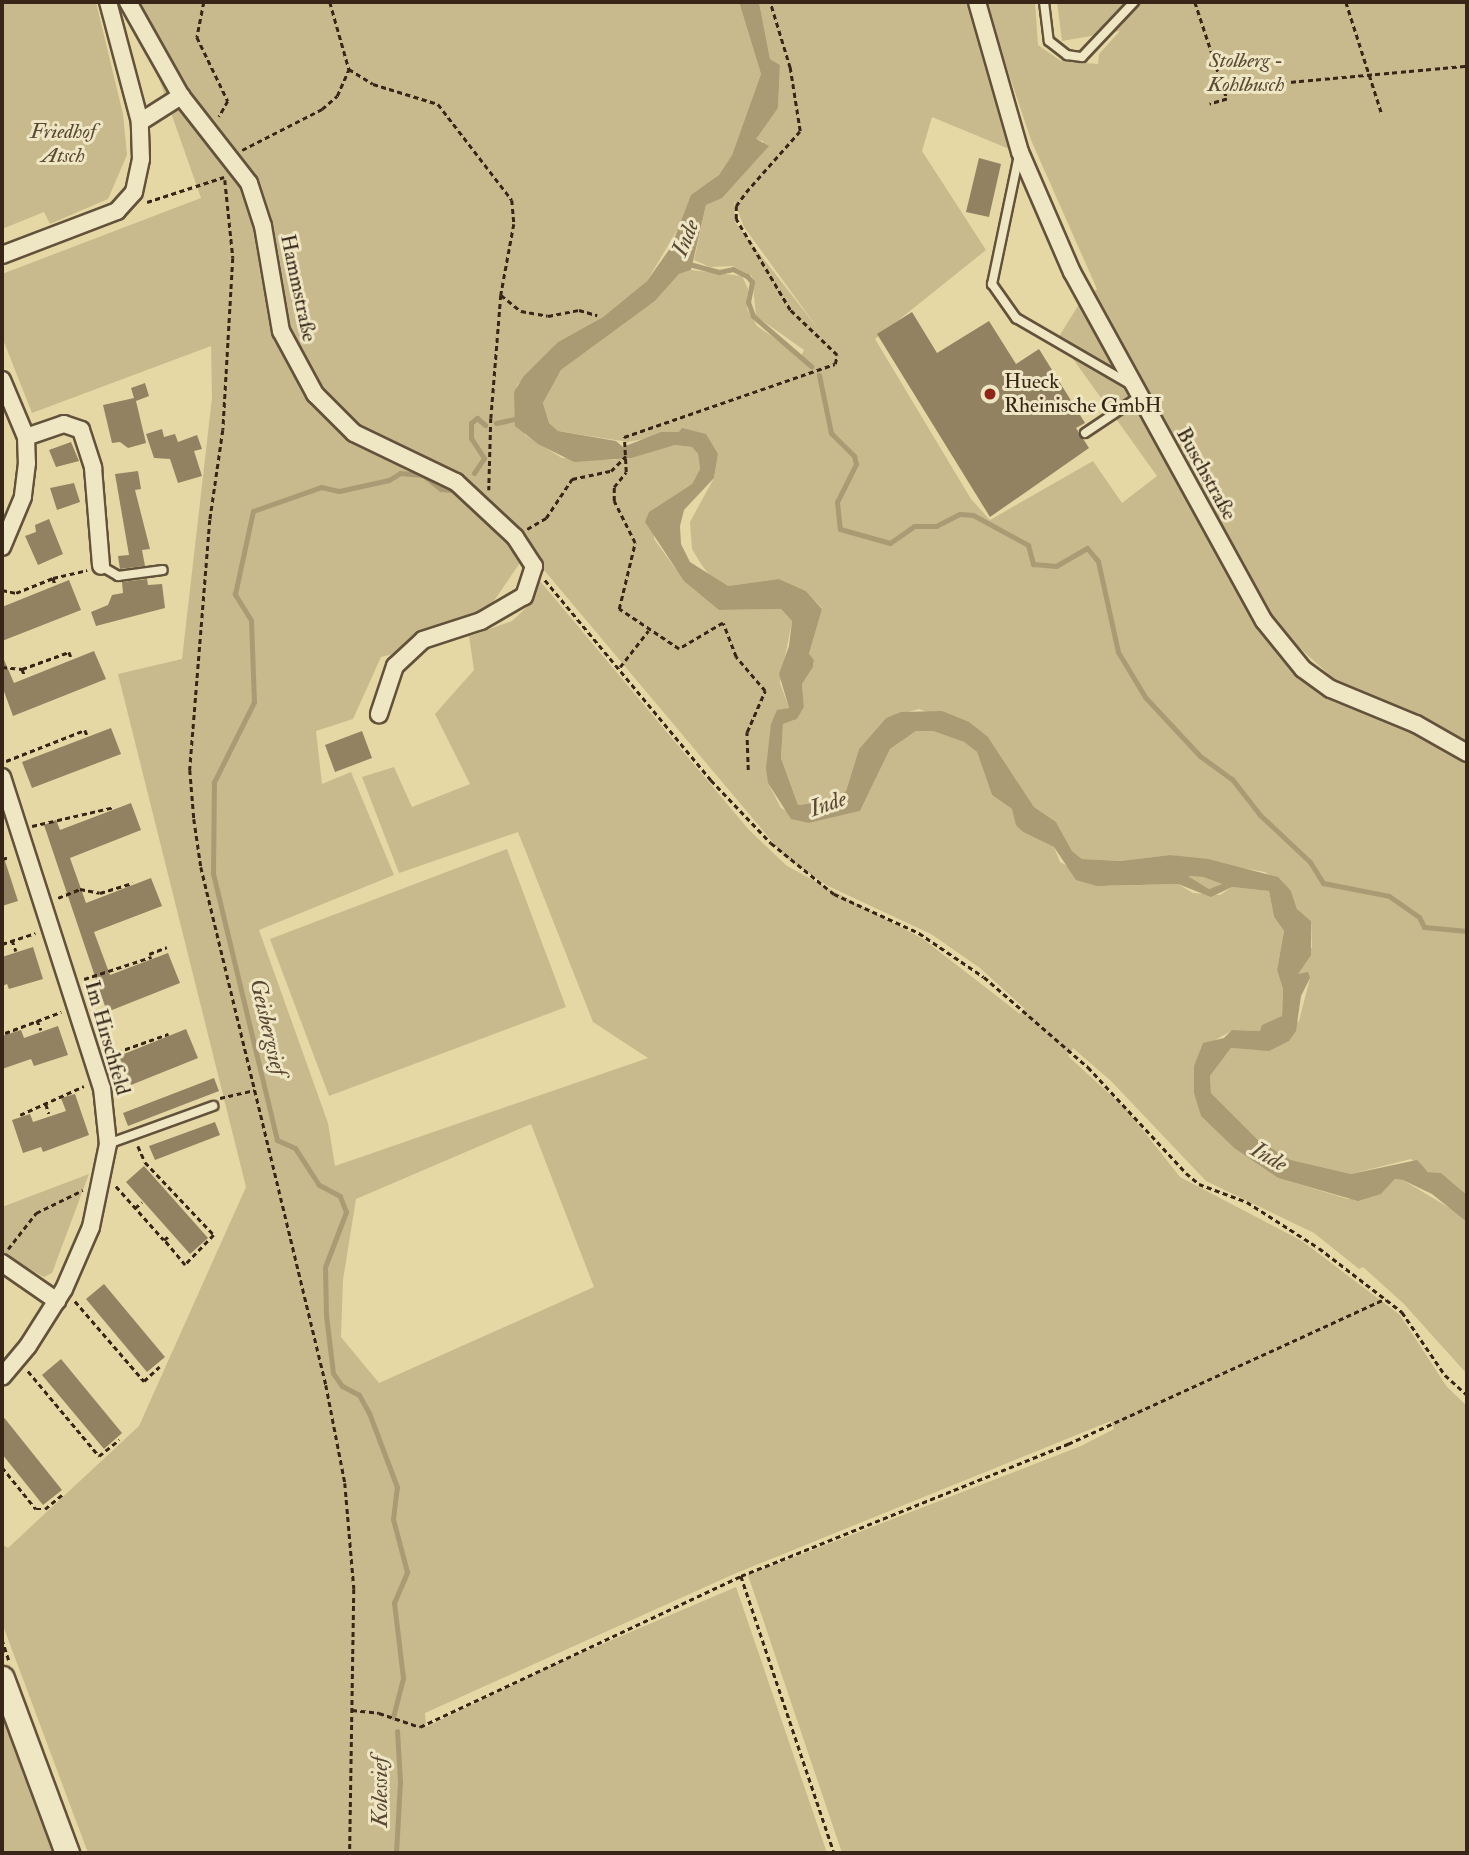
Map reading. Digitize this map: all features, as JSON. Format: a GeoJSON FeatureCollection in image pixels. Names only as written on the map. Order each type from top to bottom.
{"type":"FeatureCollection","features":[{"type":"Feature","properties":{"kind":"main road"},"geometry":{"type":"LineString","coordinates":[[2,1678],[67,1853]]}},
{"type":"Feature","properties":{"kind":"street"},"geometry":{"type":"LineString","coordinates":[[2,255],[117,211],[134,192],[141,159],[140,121],[108,2]]}},
{"type":"Feature","properties":{"kind":"street","name":"Hammstraße"},"geometry":{"type":"LineString","coordinates":[[128,2],[181,96],[212,131],[226,161],[249,183],[263,226],[287,349],[315,394],[354,433],[441,472],[488,507],[515,537],[534,566]]}},
{"type":"Feature","properties":{"kind":"street","name":"Buschstraße"},"geometry":{"type":"LineString","coordinates":[[977,2],[1020,152],[1072,272],[1138,397],[1265,621],[1303,669],[1331,689],[1416,724],[1467,753]]}},
{"type":"Feature","properties":{"kind":"street"},"geometry":{"type":"LineString","coordinates":[[140,121],[181,96]]}},
{"type":"Feature","properties":{"kind":"street"},"geometry":{"type":"LineString","coordinates":[[2,380],[26,437],[23,497],[2,547]]}},
{"type":"Feature","properties":{"kind":"street"},"geometry":{"type":"LineString","coordinates":[[26,437],[64,424],[81,430],[93,468],[101,566]]}},
{"type":"Feature","properties":{"kind":"street"},"geometry":{"type":"LineString","coordinates":[[379,714],[395,666],[424,640],[481,621],[524,596],[534,566]]}},
{"type":"Feature","properties":{"kind":"street","name":"Im Hirschfeld"},"geometry":{"type":"LineString","coordinates":[[2,777],[100,1080],[108,1144],[104,1179],[91,1227],[61,1295],[18,1360],[2,1377]]}},
{"type":"Feature","properties":{"kind":"street"},"geometry":{"type":"LineString","coordinates":[[2,1259],[61,1295]]}},
{"type":"Feature","properties":{"kind":"lane"},"geometry":{"type":"LineString","coordinates":[[1044,2],[1049,41],[1067,55],[1082,57],[1134,2]]}},
{"type":"Feature","properties":{"kind":"lane"},"geometry":{"type":"LineString","coordinates":[[1020,152],[992,284],[1016,318],[1138,397],[1085,433]]}},
{"type":"Feature","properties":{"kind":"lane"},"geometry":{"type":"LineString","coordinates":[[101,566],[118,576],[163,570]]}},
{"type":"Feature","properties":{"kind":"lane"},"geometry":{"type":"LineString","coordinates":[[108,1144],[213,1106]]}},
{"type":"Feature","properties":{"kind":"path"},"geometry":{"type":"LineString","coordinates":[[204,2],[197,37],[228,101],[212,131]]}},
{"type":"Feature","properties":{"kind":"path"},"geometry":{"type":"LineString","coordinates":[[330,2],[349,69],[337,96],[322,109],[226,161],[224,177],[233,258],[230,327],[190,770],[201,867],[326,1385],[345,1483],[354,1589],[350,1853]]}},
{"type":"Feature","properties":{"kind":"path"},"geometry":{"type":"LineString","coordinates":[[748,769],[747,732],[765,691],[736,657],[723,624],[679,649],[648,631],[619,609],[635,543],[614,501],[614,487],[626,472],[624,437],[835,364],[837,355],[790,310],[736,219],[736,206],[746,192],[800,131],[790,68],[770,2]]}},
{"type":"Feature","properties":{"kind":"path"},"geometry":{"type":"LineString","coordinates":[[1195,2],[1227,99],[1210,104]]}},
{"type":"Feature","properties":{"kind":"path"},"geometry":{"type":"LineString","coordinates":[[1346,2],[1382,114]]}},
{"type":"Feature","properties":{"kind":"path"},"geometry":{"type":"LineString","coordinates":[[1223,88],[1467,66]]}},
{"type":"Feature","properties":{"kind":"path"},"geometry":{"type":"LineString","coordinates":[[349,69],[373,83],[439,104],[499,178],[512,200],[514,224],[501,295],[488,507]]}},
{"type":"Feature","properties":{"kind":"path"},"geometry":{"type":"LineString","coordinates":[[117,211],[224,177]]}},
{"type":"Feature","properties":{"kind":"path"},"geometry":{"type":"LineString","coordinates":[[501,295],[521,311],[548,316],[579,310],[597,315]]}},
{"type":"Feature","properties":{"kind":"path"},"geometry":{"type":"LineString","coordinates":[[515,537],[546,517],[572,479],[611,471],[627,455]]}},
{"type":"Feature","properties":{"kind":"path"},"geometry":{"type":"LineString","coordinates":[[2,590],[16,593],[53,579],[101,566]]}},
{"type":"Feature","properties":{"kind":"path"},"geometry":{"type":"LineString","coordinates":[[534,566],[711,780],[771,843],[834,894],[919,933],[984,977],[1088,1067],[1199,1184],[1247,1202],[1402,1312],[1446,1375],[1467,1395]]}},
{"type":"Feature","properties":{"kind":"path"},"geometry":{"type":"LineString","coordinates":[[53,579],[55,584]]}},
{"type":"Feature","properties":{"kind":"path"},"geometry":{"type":"LineString","coordinates":[[16,593],[18,598]]}},
{"type":"Feature","properties":{"kind":"path"},"geometry":{"type":"LineString","coordinates":[[619,668],[648,631]]}},
{"type":"Feature","properties":{"kind":"path"},"geometry":{"type":"LineString","coordinates":[[2,667],[22,670],[69,652],[71,657]]}},
{"type":"Feature","properties":{"kind":"path"},"geometry":{"type":"LineString","coordinates":[[22,670],[24,676]]}},
{"type":"Feature","properties":{"kind":"path"},"geometry":{"type":"LineString","coordinates":[[2,763],[85,730],[87,735]]}},
{"type":"Feature","properties":{"kind":"path"},"geometry":{"type":"LineString","coordinates":[[50,743],[52,749]]}},
{"type":"Feature","properties":{"kind":"path"},"geometry":{"type":"LineString","coordinates":[[19,830],[50,819],[78,820],[114,807]]}},
{"type":"Feature","properties":{"kind":"path"},"geometry":{"type":"LineString","coordinates":[[43,904],[80,889],[101,895],[133,883]]}},
{"type":"Feature","properties":{"kind":"path"},"geometry":{"type":"LineString","coordinates":[[2,944],[51,927]]}},
{"type":"Feature","properties":{"kind":"path"},"geometry":{"type":"LineString","coordinates":[[12,940],[16,951]]}},
{"type":"Feature","properties":{"kind":"path"},"geometry":{"type":"LineString","coordinates":[[69,984],[150,956],[167,947]]}},
{"type":"Feature","properties":{"kind":"path"},"geometry":{"type":"LineString","coordinates":[[5,1033],[77,1007]]}},
{"type":"Feature","properties":{"kind":"path"},"geometry":{"type":"LineString","coordinates":[[37,1020],[41,1030]]}},
{"type":"Feature","properties":{"kind":"path"},"geometry":{"type":"LineString","coordinates":[[94,1061],[168,1034]]}},
{"type":"Feature","properties":{"kind":"path"},"geometry":{"type":"LineString","coordinates":[[20,1115],[100,1080]]}},
{"type":"Feature","properties":{"kind":"path"},"geometry":{"type":"LineString","coordinates":[[213,1106],[217,1099],[254,1090]]}},
{"type":"Feature","properties":{"kind":"path"},"geometry":{"type":"LineString","coordinates":[[46,1103],[49,1114]]}},
{"type":"Feature","properties":{"kind":"path"},"geometry":{"type":"LineString","coordinates":[[2,1259],[36,1213],[104,1179],[111,1180],[185,1265],[212,1242],[214,1235],[145,1162],[132,1135]]}},
{"type":"Feature","properties":{"kind":"path"},"geometry":{"type":"LineString","coordinates":[[135,1208],[142,1202]]}},
{"type":"Feature","properties":{"kind":"path"},"geometry":{"type":"LineString","coordinates":[[164,1240],[170,1235]]}},
{"type":"Feature","properties":{"kind":"path"},"geometry":{"type":"LineString","coordinates":[[61,1295],[95,1323],[144,1381],[159,1367]]}},
{"type":"Feature","properties":{"kind":"path"},"geometry":{"type":"LineString","coordinates":[[351,1710],[379,1713],[420,1727],[741,1576],[1068,1444],[1385,1299]]}},
{"type":"Feature","properties":{"kind":"path"},"geometry":{"type":"LineString","coordinates":[[95,1323],[100,1319]]}},
{"type":"Feature","properties":{"kind":"path"},"geometry":{"type":"LineString","coordinates":[[124,1358],[129,1353]]}},
{"type":"Feature","properties":{"kind":"path"},"geometry":{"type":"LineString","coordinates":[[18,1360],[99,1457],[119,1440]]}},
{"type":"Feature","properties":{"kind":"path"},"geometry":{"type":"LineString","coordinates":[[52,1401],[57,1396]]}},
{"type":"Feature","properties":{"kind":"path"},"geometry":{"type":"LineString","coordinates":[[80,1433],[85,1429]]}},
{"type":"Feature","properties":{"kind":"path"},"geometry":{"type":"LineString","coordinates":[[2,1467],[40,1510],[62,1494]]}},
{"type":"Feature","properties":{"kind":"path"},"geometry":{"type":"LineString","coordinates":[[20,1489],[24,1485]]}},
{"type":"Feature","properties":{"kind":"path"},"geometry":{"type":"LineString","coordinates":[[741,1576],[834,1853]]}},
{"type":"Feature","properties":{"kind":"green space","name":"Friedhof Atsch"},"geometry":{"type":"Polygon","coordinates":[[[2,2],[96,2],[123,114],[127,155],[108,199],[50,224],[44,212],[2,229],[2,2]]]}},
{"type":"Feature","properties":{"kind":"green space"},"geometry":{"type":"Polygon","coordinates":[[[132,2],[739,2],[761,74],[732,155],[719,175],[701,190],[647,281],[603,317],[558,342],[517,385],[515,399],[525,435],[562,458],[614,460],[675,445],[692,447],[698,454],[700,469],[692,484],[657,507],[654,539],[675,568],[719,610],[781,609],[792,621],[780,683],[789,708],[777,711],[768,783],[781,808],[809,823],[860,811],[890,749],[916,731],[933,731],[964,742],[977,752],[992,795],[1012,809],[1023,832],[1054,847],[1060,862],[1107,886],[1178,884],[1193,893],[1220,895],[1232,887],[1269,891],[1274,917],[1284,931],[1277,970],[1283,989],[1282,1016],[1260,1031],[1233,1030],[1201,1048],[1194,1078],[1201,1116],[1234,1148],[1278,1178],[1348,1199],[1381,1194],[1395,1179],[1403,1180],[1456,1212],[1467,1202],[1467,1374],[1404,1304],[1363,1267],[1359,1269],[1314,1233],[1206,1181],[1111,1081],[1073,1048],[1068,1056],[1127,1110],[1180,1177],[1302,1241],[1400,1315],[1447,1387],[1467,1406],[1467,1853],[842,1853],[748,1575],[1081,1446],[1114,1429],[1111,1421],[734,1574],[425,1713],[426,1727],[551,1666],[736,1587],[827,1853],[88,1853],[2,1623],[2,1544],[8,1548],[139,1426],[246,1187],[118,674],[182,659],[212,398],[211,346],[32,413],[2,337],[2,274],[201,198],[132,2]],[[528,551],[470,636],[512,621],[528,606],[540,581],[749,830],[787,866],[923,939],[1020,1014],[1025,1009],[980,968],[931,934],[828,886],[786,858],[528,551]],[[469,636],[381,657],[353,719],[316,731],[322,784],[351,772],[394,875],[259,930],[328,1123],[335,1166],[648,1058],[593,1022],[518,832],[399,873],[362,777],[394,767],[412,807],[470,784],[435,714],[474,670],[469,636]],[[531,1124],[356,1199],[343,1280],[341,1337],[379,1383],[594,1287],[531,1124]]]}},
{"type":"Feature","properties":{"kind":"green space","name":"Stolberg - Kohlbusch"},"geometry":{"type":"Polygon","coordinates":[[[759,2],[972,2],[1014,151],[932,117],[922,151],[986,250],[875,339],[971,499],[990,520],[1093,461],[1122,503],[1157,476],[1058,338],[1081,301],[1097,289],[1031,140],[985,2],[1035,2],[1038,45],[1061,61],[1098,64],[1099,54],[1120,31],[1062,41],[1057,2],[1467,2],[1467,745],[1335,680],[1281,631],[1193,472],[1186,495],[1240,598],[1289,668],[1334,702],[1412,728],[1467,760],[1467,1195],[1441,1173],[1429,1172],[1411,1159],[1351,1174],[1291,1160],[1258,1140],[1211,1093],[1210,1076],[1231,1048],[1259,1050],[1299,1021],[1310,978],[1298,974],[1312,947],[1311,921],[1297,909],[1291,891],[1265,872],[1170,855],[1123,861],[1082,859],[1072,851],[1056,822],[1034,807],[988,737],[919,709],[886,718],[859,749],[846,791],[830,801],[798,805],[781,758],[783,724],[797,719],[804,707],[802,684],[813,667],[814,660],[809,655],[822,608],[806,591],[779,579],[728,586],[711,577],[701,564],[692,549],[690,522],[714,478],[718,454],[679,432],[628,442],[558,431],[549,423],[543,403],[561,370],[655,301],[679,274],[691,270],[742,276],[748,289],[747,309],[757,326],[801,356],[804,350],[756,316],[752,276],[733,266],[710,267],[694,260],[706,205],[722,196],[764,151],[763,141],[756,140],[778,108],[780,65],[770,59],[759,2]],[[734,201],[735,222],[819,330],[744,227],[734,201]]]}},
{"type":"Feature","properties":{"kind":"green space"},"geometry":{"type":"Polygon","coordinates":[[[507,849],[566,1007],[329,1096],[270,939],[507,849]]]}},
{"type":"Feature","properties":{"kind":"green space"},"geometry":{"type":"Polygon","coordinates":[[[1188,876],[1203,877],[1222,884],[1209,889],[1188,876]]]}},
{"type":"Feature","properties":{"kind":"green space"},"geometry":{"type":"Polygon","coordinates":[[[89,1174],[52,1273],[44,1277],[3,1255],[2,1207],[89,1174]]]}},
{"type":"Feature","properties":{"kind":"green space"},"geometry":{"type":"Polygon","coordinates":[[[2,1709],[59,1853],[2,1853],[2,1709]]]}},
{"type":"Feature","properties":{"kind":"water","name":"Inde"},"geometry":{"type":"Polygon","coordinates":[[[739,2],[759,2],[770,59],[780,65],[778,108],[756,139],[769,146],[722,198],[706,205],[691,270],[679,274],[655,301],[561,370],[543,403],[549,423],[558,431],[616,441],[623,447],[661,432],[679,432],[682,428],[706,434],[718,454],[714,478],[684,510],[680,526],[681,544],[690,562],[728,586],[779,579],[806,591],[822,609],[809,654],[814,660],[813,667],[802,684],[804,707],[797,719],[783,724],[781,758],[798,805],[830,801],[846,791],[859,749],[886,718],[901,712],[942,711],[969,722],[988,737],[1034,807],[1056,822],[1072,851],[1082,859],[1121,861],[1170,855],[1208,859],[1278,877],[1291,891],[1297,909],[1311,921],[1311,955],[1298,974],[1308,972],[1310,978],[1301,996],[1296,1031],[1289,1041],[1269,1051],[1231,1048],[1210,1076],[1211,1093],[1258,1140],[1291,1160],[1351,1174],[1417,1160],[1428,1172],[1441,1173],[1467,1195],[1467,1222],[1432,1194],[1403,1180],[1395,1179],[1381,1194],[1358,1201],[1278,1178],[1234,1148],[1201,1116],[1194,1093],[1194,1066],[1203,1043],[1224,1038],[1232,1030],[1260,1031],[1262,1025],[1282,1016],[1283,989],[1277,970],[1284,931],[1274,917],[1269,891],[1232,887],[1211,897],[1178,884],[1097,886],[1076,880],[1054,847],[1023,832],[1016,825],[1012,809],[992,795],[977,752],[964,742],[933,731],[916,731],[890,749],[860,811],[809,823],[791,819],[768,783],[766,768],[771,724],[777,710],[789,708],[779,674],[789,646],[792,621],[781,609],[719,610],[684,581],[645,522],[649,512],[692,484],[700,469],[698,454],[692,447],[675,445],[631,458],[574,462],[538,444],[515,426],[514,392],[523,377],[558,342],[603,317],[647,281],[671,247],[691,195],[719,175],[732,155],[761,74],[739,2]],[[1188,876],[1209,889],[1222,884],[1203,877],[1188,876]]]}},
{"type":"Feature","properties":{"kind":"building"},"geometry":{"type":"Polygon","coordinates":[[[979,158],[1001,164],[989,217],[966,212],[979,158]]]}},
{"type":"Feature","properties":{"kind":"building","name":"Hueck Rheinische GmbH"},"geometry":{"type":"Polygon","coordinates":[[[912,312],[937,353],[989,321],[1016,364],[1039,349],[1085,423],[1076,428],[1089,448],[990,517],[877,334],[912,312]]]}},
{"type":"Feature","properties":{"kind":"building"},"geometry":{"type":"Polygon","coordinates":[[[145,383],[149,396],[136,401],[146,443],[128,448],[120,442],[112,443],[103,405],[134,398],[131,388],[145,383]]]}},
{"type":"Feature","properties":{"kind":"building"},"geometry":{"type":"Polygon","coordinates":[[[162,429],[164,437],[175,434],[178,442],[197,435],[202,449],[194,451],[202,476],[178,483],[170,459],[154,458],[146,434],[162,429]]]}},
{"type":"Feature","properties":{"kind":"building"},"geometry":{"type":"Polygon","coordinates":[[[71,442],[79,461],[56,467],[49,450],[71,442]]]}},
{"type":"Feature","properties":{"kind":"building"},"geometry":{"type":"Polygon","coordinates":[[[138,471],[141,489],[135,490],[150,549],[142,550],[145,566],[120,569],[118,556],[129,555],[115,474],[138,471]]]}},
{"type":"Feature","properties":{"kind":"building"},"geometry":{"type":"Polygon","coordinates":[[[74,483],[80,502],[57,510],[50,488],[74,483]]]}},
{"type":"Feature","properties":{"kind":"building"},"geometry":{"type":"Polygon","coordinates":[[[49,519],[63,554],[38,565],[25,536],[36,532],[35,525],[49,519]]]}},
{"type":"Feature","properties":{"kind":"building"},"geometry":{"type":"Polygon","coordinates":[[[147,579],[148,585],[162,584],[165,608],[96,626],[91,612],[108,605],[112,595],[123,593],[122,582],[147,579]]]}},
{"type":"Feature","properties":{"kind":"building"},"geometry":{"type":"Polygon","coordinates":[[[69,580],[81,610],[2,641],[2,607],[69,580]]]}},
{"type":"Feature","properties":{"kind":"building"},"geometry":{"type":"Polygon","coordinates":[[[94,651],[106,679],[13,716],[2,686],[2,655],[14,683],[94,651]]]}},
{"type":"Feature","properties":{"kind":"building"},"geometry":{"type":"Polygon","coordinates":[[[111,728],[121,754],[32,788],[22,762],[111,728]]]}},
{"type":"Feature","properties":{"kind":"building"},"geometry":{"type":"Polygon","coordinates":[[[362,731],[372,758],[335,772],[325,745],[362,731]]]}},
{"type":"Feature","properties":{"kind":"building"},"geometry":{"type":"Polygon","coordinates":[[[131,803],[141,830],[70,858],[86,903],[151,878],[162,906],[94,932],[110,975],[168,953],[180,983],[107,1012],[44,825],[56,820],[60,830],[131,803]]]}},
{"type":"Feature","properties":{"kind":"building"},"geometry":{"type":"Polygon","coordinates":[[[4,858],[18,901],[2,906],[2,859],[4,858]]]}},
{"type":"Feature","properties":{"kind":"building"},"geometry":{"type":"Polygon","coordinates":[[[33,947],[43,979],[9,989],[7,984],[2,986],[2,957],[33,947]]]}},
{"type":"Feature","properties":{"kind":"building"},"geometry":{"type":"Polygon","coordinates":[[[58,1026],[68,1055],[34,1066],[31,1059],[2,1069],[2,1036],[21,1030],[24,1038],[58,1026]]]}},
{"type":"Feature","properties":{"kind":"building"},"geometry":{"type":"Polygon","coordinates":[[[186,1029],[198,1058],[131,1085],[119,1056],[186,1029]]]}},
{"type":"Feature","properties":{"kind":"building"},"geometry":{"type":"Polygon","coordinates":[[[214,1078],[219,1091],[128,1126],[123,1113],[214,1078]]]}},
{"type":"Feature","properties":{"kind":"building"},"geometry":{"type":"Polygon","coordinates":[[[75,1094],[89,1135],[43,1152],[41,1147],[23,1153],[12,1120],[30,1114],[33,1122],[66,1111],[61,1098],[75,1094]]]}},
{"type":"Feature","properties":{"kind":"building"},"geometry":{"type":"Polygon","coordinates":[[[215,1122],[220,1135],[155,1160],[149,1146],[215,1122]]]}},
{"type":"Feature","properties":{"kind":"building"},"geometry":{"type":"Polygon","coordinates":[[[144,1166],[208,1238],[190,1254],[126,1182],[144,1166]]]}},
{"type":"Feature","properties":{"kind":"building"},"geometry":{"type":"Polygon","coordinates":[[[104,1284],[165,1357],[147,1372],[86,1299],[104,1284]]]}},
{"type":"Feature","properties":{"kind":"building"},"geometry":{"type":"Polygon","coordinates":[[[61,1359],[122,1433],[104,1449],[42,1375],[61,1359]]]}},
{"type":"Feature","properties":{"kind":"building"},"geometry":{"type":"Polygon","coordinates":[[[2,1415],[62,1490],[43,1505],[2,1454],[2,1415]]]}},
{"type":"Feature","properties":{"kind":"waterway","name":"Inde"},"geometry":{"type":"LineString","coordinates":[[689,264],[719,272],[733,269],[747,276],[752,282],[748,302],[753,316],[811,366]]}},
{"type":"Feature","properties":{"kind":"waterway"},"geometry":{"type":"LineString","coordinates":[[819,375],[831,433],[854,456],[856,464],[837,502],[840,529],[890,543],[914,526],[936,526],[960,514],[973,515],[1028,545],[1033,564],[1056,566],[1087,548],[1098,561],[1118,652],[1145,697],[1200,756],[1232,779],[1260,815],[1310,862],[1323,883],[1389,896],[1419,917],[1424,927],[1467,931]]}},
{"type":"Feature","properties":{"kind":"waterway","name":"Geisbergsief"},"geometry":{"type":"LineString","coordinates":[[474,473],[484,458],[471,438],[471,423],[477,418],[485,425]]}},
{"type":"Feature","properties":{"kind":"waterway","name":"Geisbergsief"},"geometry":{"type":"LineString","coordinates":[[496,423],[520,418]]}},
{"type":"Feature","properties":{"kind":"waterway","name":"Geisbergsief"},"geometry":{"type":"LineString","coordinates":[[393,1717],[403,1678],[394,1603],[407,1572],[393,1519],[397,1487],[369,1413],[359,1395],[342,1386],[333,1373],[326,1315],[325,1267],[346,1212],[340,1196],[319,1185],[295,1148],[277,1140],[213,873],[214,782],[254,702],[251,620],[235,594],[253,511],[321,487],[339,491],[389,480],[400,473],[423,475],[441,489],[452,490]]}},
{"type":"Feature","properties":{"kind":"waterway","name":"Kolessief"},"geometry":{"type":"LineString","coordinates":[[396,1853],[400,1781],[397,1731]]}},
{"type":"Feature","properties":{"kind":"place","name":"Hueck Rheinische GmbH"},"geometry":{"type":"Point","coordinates":[990,394]}}]}
